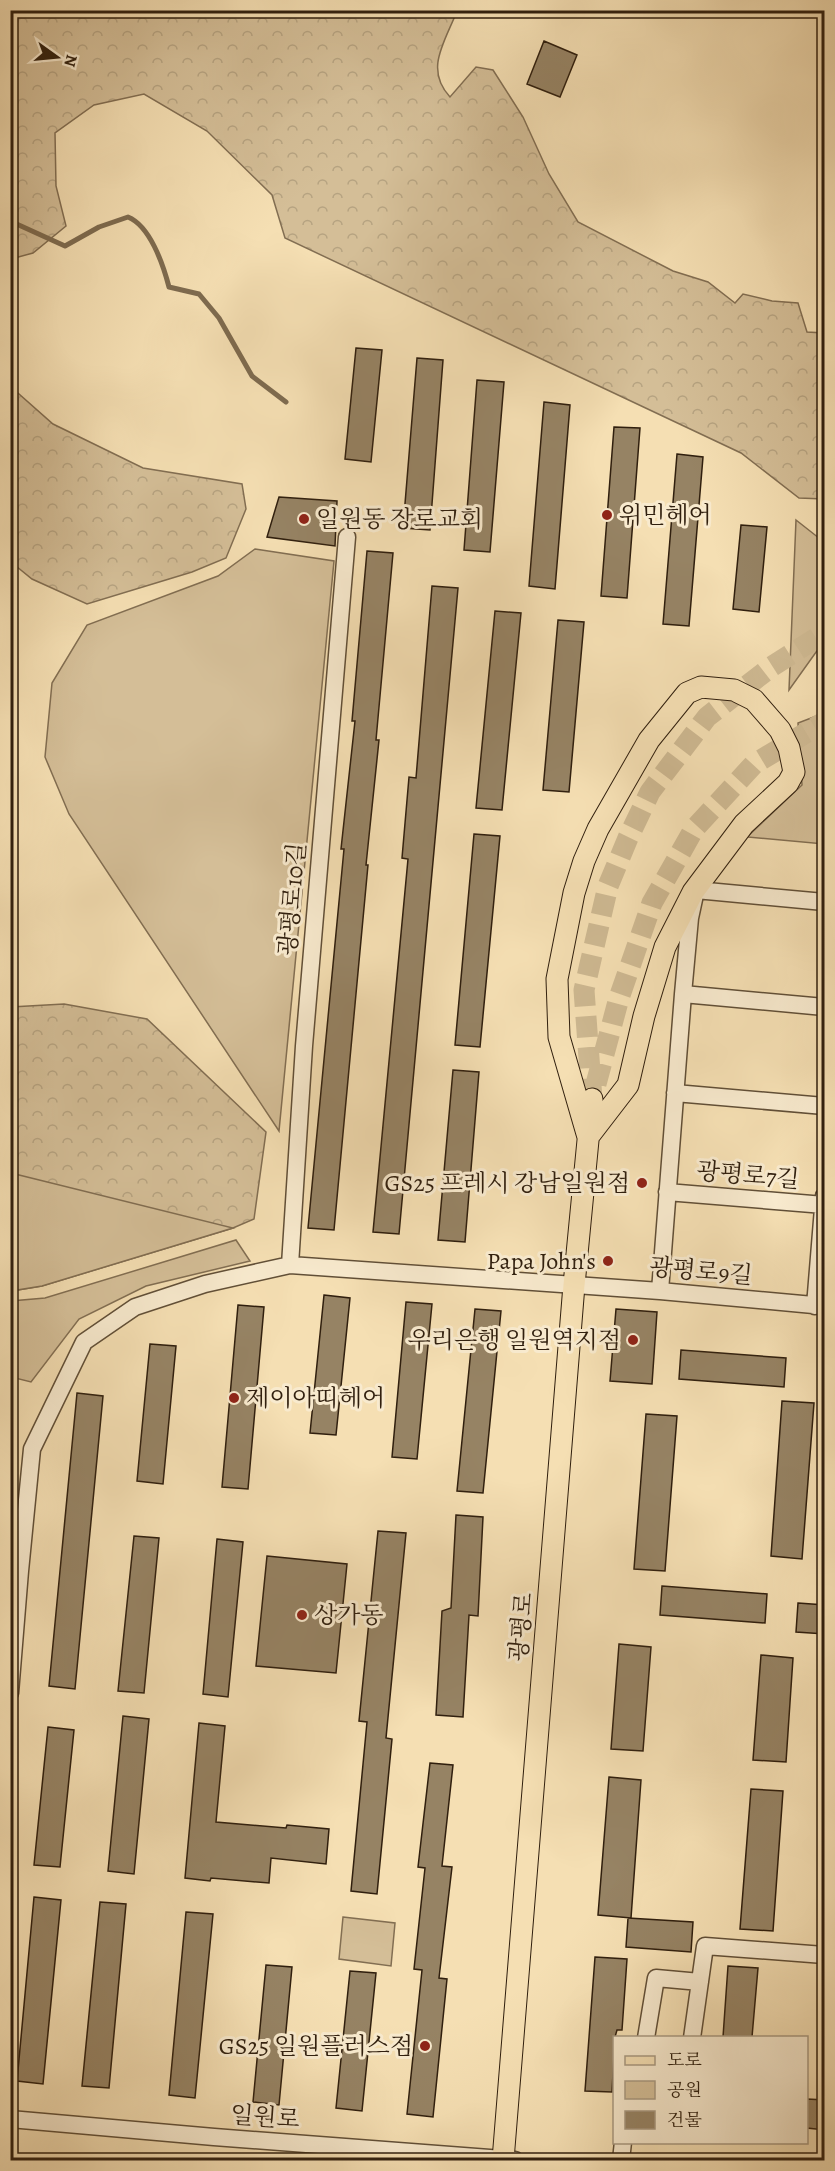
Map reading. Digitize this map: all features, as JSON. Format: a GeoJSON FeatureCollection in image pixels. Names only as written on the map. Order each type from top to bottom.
{"type":"FeatureCollection","features":[{"type":"Feature","properties":{"kind":"main road"},"geometry":{"type":"LineString","coordinates":[[701,687],[734,690],[754,700],[780,730],[789,748],[794,772],[788,783],[744,824],[693,892],[665,947],[644,1016],[628,1084],[588,1137],[559,1037],[557,979],[566,929],[584,861],[626,777],[649,740],[687,693],[701,687]]}},
{"type":"Feature","properties":{"kind":"main road","name":"광평로"},"geometry":{"type":"LineString","coordinates":[[507,2160],[574,1285],[592,1099]]}},
{"type":"Feature","properties":{"kind":"street","name":"광평로10길"},"geometry":{"type":"LineString","coordinates":[[290,1265],[304,1046],[347,537]]}},
{"type":"Feature","properties":{"kind":"street"},"geometry":{"type":"LineString","coordinates":[[660,1291],[683,994],[690,918],[696,890],[825,902]]}},
{"type":"Feature","properties":{"kind":"street"},"geometry":{"type":"LineString","coordinates":[[683,994],[825,1007]]}},
{"type":"Feature","properties":{"kind":"street"},"geometry":{"type":"LineString","coordinates":[[675,1093],[825,1106]]}},
{"type":"Feature","properties":{"kind":"street","name":"광평로7길"},"geometry":{"type":"LineString","coordinates":[[667,1192],[824,1202]]}},
{"type":"Feature","properties":{"kind":"street"},"geometry":{"type":"LineString","coordinates":[[820,1306],[824,1202]]}},
{"type":"Feature","properties":{"kind":"street"},"geometry":{"type":"LineString","coordinates":[[10,1693],[33,1449],[84,1342],[135,1307],[206,1284],[290,1265],[574,1285]]}},
{"type":"Feature","properties":{"kind":"street","name":"광평로9길"},"geometry":{"type":"LineString","coordinates":[[574,1285],[820,1306]]}},
{"type":"Feature","properties":{"kind":"street"},"geometry":{"type":"LineString","coordinates":[[692,2036],[705,1946],[825,1954]]}},
{"type":"Feature","properties":{"kind":"street"},"geometry":{"type":"LineString","coordinates":[[646,2036],[656,1978],[700,1982]]}},
{"type":"Feature","properties":{"kind":"street","name":"일원로"},"geometry":{"type":"LineString","coordinates":[[10,2119],[214,2138],[507,2160]]}},
{"type":"Feature","properties":{"kind":"street"},"geometry":{"type":"LineString","coordinates":[[621,2160],[623,2144]]}},
{"type":"Feature","properties":{"kind":"green space"},"geometry":{"type":"Polygon","coordinates":[[[11,10],[457,11],[439,55],[438,76],[442,87],[450,97],[476,67],[493,70],[523,117],[549,174],[578,222],[673,271],[708,282],[735,303],[743,294],[772,301],[798,303],[807,332],[824,333],[824,499],[799,498],[741,453],[285,238],[272,195],[207,131],[144,94],[94,105],[55,133],[56,186],[66,226],[33,253],[11,259],[11,10]]]}},
{"type":"Feature","properties":{"kind":"green space"},"geometry":{"type":"Polygon","coordinates":[[[10,386],[53,424],[143,468],[242,484],[246,509],[226,558],[192,572],[87,604],[32,579],[11,562],[10,386]]]}},
{"type":"Feature","properties":{"kind":"green space"},"geometry":{"type":"Polygon","coordinates":[[[796,520],[824,542],[824,641],[789,690],[796,520]]]}},
{"type":"Feature","properties":{"kind":"green space"},"geometry":{"type":"Polygon","coordinates":[[[255,549],[334,561],[279,1131],[69,814],[45,757],[52,683],[87,625],[218,576],[255,549]]]}},
{"type":"Feature","properties":{"kind":"green space"},"geometry":{"type":"Polygon","coordinates":[[[824,713],[824,844],[747,837],[802,785],[798,723],[824,713]]]}},
{"type":"Feature","properties":{"kind":"green space"},"geometry":{"type":"Polygon","coordinates":[[[64,1004],[147,1019],[266,1132],[254,1219],[233,1228],[42,1286],[11,1291],[11,1007],[64,1004]]]}},
{"type":"Feature","properties":{"kind":"green space"},"geometry":{"type":"Polygon","coordinates":[[[11,1173],[233,1228],[42,1286],[11,1291],[11,1173]]]}},
{"type":"Feature","properties":{"kind":"green space"},"geometry":{"type":"Polygon","coordinates":[[[236,1240],[250,1261],[146,1286],[79,1319],[31,1382],[11,1377],[11,1301],[45,1298],[236,1240]]]}},
{"type":"Feature","properties":{"kind":"green space"},"geometry":{"type":"Polygon","coordinates":[[[343,1917],[395,1923],[391,1966],[339,1959],[343,1917]]]}},
{"type":"Feature","properties":{"kind":"building"},"geometry":{"type":"Polygon","coordinates":[[[544,41],[577,55],[560,97],[527,84],[544,41]]]}},
{"type":"Feature","properties":{"kind":"building"},"geometry":{"type":"Polygon","coordinates":[[[356,348],[382,350],[371,462],[345,459],[356,348]]]}},
{"type":"Feature","properties":{"kind":"building"},"geometry":{"type":"Polygon","coordinates":[[[417,358],[443,360],[430,530],[403,528],[417,358]]]}},
{"type":"Feature","properties":{"kind":"building"},"geometry":{"type":"Polygon","coordinates":[[[477,380],[504,382],[490,552],[464,550],[477,380]]]}},
{"type":"Feature","properties":{"kind":"building"},"geometry":{"type":"Polygon","coordinates":[[[544,402],[570,405],[555,589],[529,586],[544,402]]]}},
{"type":"Feature","properties":{"kind":"building"},"geometry":{"type":"Polygon","coordinates":[[[614,427],[640,428],[627,598],[601,596],[614,427]]]}},
{"type":"Feature","properties":{"kind":"building"},"geometry":{"type":"Polygon","coordinates":[[[677,454],[703,457],[689,626],[663,624],[677,454]]]}},
{"type":"Feature","properties":{"kind":"building","name":"일원동 장로교회"},"geometry":{"type":"Polygon","coordinates":[[[279,497],[337,501],[335,546],[267,537],[279,497]]]}},
{"type":"Feature","properties":{"kind":"building"},"geometry":{"type":"Polygon","coordinates":[[[741,525],[767,527],[759,612],[733,609],[741,525]]]}},
{"type":"Feature","properties":{"kind":"building"},"geometry":{"type":"Polygon","coordinates":[[[367,551],[393,553],[376,740],[379,740],[334,1230],[308,1228],[344,849],[341,849],[355,721],[352,721],[367,551]]]}},
{"type":"Feature","properties":{"kind":"building"},"geometry":{"type":"Polygon","coordinates":[[[432,586],[458,588],[399,1234],[373,1232],[408,859],[402,858],[409,777],[416,778],[432,586]]]}},
{"type":"Feature","properties":{"kind":"building"},"geometry":{"type":"Polygon","coordinates":[[[495,611],[521,613],[502,810],[476,808],[495,611]]]}},
{"type":"Feature","properties":{"kind":"building"},"geometry":{"type":"Polygon","coordinates":[[[558,620],[584,622],[569,792],[543,790],[558,620]]]}},
{"type":"Feature","properties":{"kind":"building"},"geometry":{"type":"Polygon","coordinates":[[[474,834],[500,836],[480,1047],[455,1045],[474,834]]]}},
{"type":"Feature","properties":{"kind":"building"},"geometry":{"type":"Polygon","coordinates":[[[453,1070],[479,1072],[465,1242],[438,1240],[453,1070]]]}},
{"type":"Feature","properties":{"kind":"building"},"geometry":{"type":"Polygon","coordinates":[[[324,1295],[350,1298],[336,1435],[310,1433],[324,1295]]]}},
{"type":"Feature","properties":{"kind":"building"},"geometry":{"type":"Polygon","coordinates":[[[406,1302],[432,1304],[417,1459],[392,1457],[406,1302]]]}},
{"type":"Feature","properties":{"kind":"building"},"geometry":{"type":"Polygon","coordinates":[[[238,1305],[264,1307],[248,1489],[222,1487],[238,1305]]]}},
{"type":"Feature","properties":{"kind":"building"},"geometry":{"type":"Polygon","coordinates":[[[475,1309],[501,1311],[483,1493],[457,1491],[475,1309]]]}},
{"type":"Feature","properties":{"kind":"building"},"geometry":{"type":"Polygon","coordinates":[[[616,1309],[657,1312],[652,1384],[610,1381],[616,1309]]]}},
{"type":"Feature","properties":{"kind":"building"},"geometry":{"type":"Polygon","coordinates":[[[150,1344],[176,1346],[163,1484],[137,1481],[150,1344]]]}},
{"type":"Feature","properties":{"kind":"building"},"geometry":{"type":"Polygon","coordinates":[[[681,1350],[786,1358],[784,1387],[679,1379],[681,1350]]]}},
{"type":"Feature","properties":{"kind":"building"},"geometry":{"type":"Polygon","coordinates":[[[77,1393],[103,1396],[75,1689],[49,1686],[77,1393]]]}},
{"type":"Feature","properties":{"kind":"building"},"geometry":{"type":"Polygon","coordinates":[[[782,1401],[814,1403],[802,1559],[771,1556],[782,1401]]]}},
{"type":"Feature","properties":{"kind":"building"},"geometry":{"type":"Polygon","coordinates":[[[646,1414],[677,1416],[665,1571],[634,1569],[646,1414]]]}},
{"type":"Feature","properties":{"kind":"building"},"geometry":{"type":"Polygon","coordinates":[[[456,1515],[483,1517],[478,1616],[469,1615],[463,1717],[436,1715],[442,1611],[451,1608],[456,1515]]]}},
{"type":"Feature","properties":{"kind":"building"},"geometry":{"type":"Polygon","coordinates":[[[378,1531],[406,1533],[386,1738],[392,1739],[377,1894],[351,1891],[367,1722],[359,1721],[378,1531]]]}},
{"type":"Feature","properties":{"kind":"building"},"geometry":{"type":"Polygon","coordinates":[[[134,1536],[159,1538],[144,1693],[118,1691],[134,1536]]]}},
{"type":"Feature","properties":{"kind":"building"},"geometry":{"type":"Polygon","coordinates":[[[217,1539],[243,1542],[228,1697],[203,1694],[217,1539]]]}},
{"type":"Feature","properties":{"kind":"building","name":"상가동"},"geometry":{"type":"Polygon","coordinates":[[[267,1556],[347,1564],[336,1673],[256,1666],[267,1556]]]}},
{"type":"Feature","properties":{"kind":"building"},"geometry":{"type":"Polygon","coordinates":[[[662,1586],[767,1594],[765,1623],[660,1615],[662,1586]]]}},
{"type":"Feature","properties":{"kind":"building"},"geometry":{"type":"Polygon","coordinates":[[[798,1603],[825,1605],[825,1634],[796,1632],[798,1603]]]}},
{"type":"Feature","properties":{"kind":"building"},"geometry":{"type":"Polygon","coordinates":[[[619,1644],[651,1647],[643,1751],[611,1749],[619,1644]]]}},
{"type":"Feature","properties":{"kind":"building"},"geometry":{"type":"Polygon","coordinates":[[[761,1655],[793,1658],[786,1762],[753,1760],[761,1655]]]}},
{"type":"Feature","properties":{"kind":"building"},"geometry":{"type":"Polygon","coordinates":[[[123,1716],[149,1719],[134,1874],[108,1871],[123,1716]]]}},
{"type":"Feature","properties":{"kind":"building"},"geometry":{"type":"Polygon","coordinates":[[[199,1723],[225,1726],[216,1822],[329,1829],[326,1864],[271,1858],[269,1883],[185,1878],[199,1723]]]}},
{"type":"Feature","properties":{"kind":"building"},"geometry":{"type":"Polygon","coordinates":[[[48,1727],[74,1730],[60,1867],[34,1865],[48,1727]]]}},
{"type":"Feature","properties":{"kind":"building"},"geometry":{"type":"Polygon","coordinates":[[[430,1763],[453,1765],[442,1866],[452,1867],[439,1978],[447,1979],[433,2117],[407,2114],[422,1970],[414,1969],[425,1868],[418,1867],[430,1763]]]}},
{"type":"Feature","properties":{"kind":"building"},"geometry":{"type":"Polygon","coordinates":[[[609,1777],[641,1780],[631,1918],[598,1915],[609,1777]]]}},
{"type":"Feature","properties":{"kind":"building"},"geometry":{"type":"Polygon","coordinates":[[[751,1789],[783,1791],[773,1931],[740,1929],[751,1789]]]}},
{"type":"Feature","properties":{"kind":"building"},"geometry":{"type":"Polygon","coordinates":[[[34,1897],[61,1900],[43,2084],[17,2081],[34,1897]]]}},
{"type":"Feature","properties":{"kind":"building"},"geometry":{"type":"Polygon","coordinates":[[[100,1902],[126,1904],[109,2088],[82,2086],[100,1902]]]}},
{"type":"Feature","properties":{"kind":"building"},"geometry":{"type":"Polygon","coordinates":[[[186,1912],[213,1914],[195,2098],[169,2095],[186,1912]]]}},
{"type":"Feature","properties":{"kind":"building"},"geometry":{"type":"Polygon","coordinates":[[[628,1918],[693,1922],[691,1952],[626,1947],[628,1918]]]}},
{"type":"Feature","properties":{"kind":"building"},"geometry":{"type":"Polygon","coordinates":[[[595,1957],[627,1959],[622,2030],[617,2030],[615,2036],[613,2036],[612,2092],[585,2091],[595,1957]]]}},
{"type":"Feature","properties":{"kind":"building"},"geometry":{"type":"Polygon","coordinates":[[[266,1965],[292,1967],[279,2105],[253,2102],[266,1965]]]}},
{"type":"Feature","properties":{"kind":"building"},"geometry":{"type":"Polygon","coordinates":[[[728,1966],[758,1968],[752,2036],[723,2036],[728,1966]]]}},
{"type":"Feature","properties":{"kind":"building"},"geometry":{"type":"Polygon","coordinates":[[[350,1971],[376,1973],[362,2111],[336,2108],[350,1971]]]}},
{"type":"Feature","properties":{"kind":"building"},"geometry":{"type":"Polygon","coordinates":[[[808,2099],[825,2100],[825,2130],[808,2128],[808,2099]]]}},
{"type":"Feature","properties":{"kind":"waterway"},"geometry":{"type":"LineString","coordinates":[[10,221],[65,246],[99,227],[128,217],[136,222],[149,237],[169,287],[199,294],[219,318],[252,376],[286,402]]}},
{"type":"Feature","properties":{"kind":"tunnel"},"geometry":{"type":"LineString","coordinates":[[592,1099],[584,990],[608,886],[650,792],[707,717],[771,667],[824,633]]}},
{"type":"Feature","properties":{"kind":"tunnel"},"geometry":{"type":"LineString","coordinates":[[596,1084],[619,998],[652,903],[694,829],[754,764],[824,722]]}},
{"type":"Feature","properties":{"kind":"place","name":"위민헤어"},"geometry":{"type":"Point","coordinates":[607,515]}},
{"type":"Feature","properties":{"kind":"place","name":"일원동 장로교회"},"geometry":{"type":"Point","coordinates":[304,519]}},
{"type":"Feature","properties":{"kind":"place","name":"GS25 프레시 강남일원점"},"geometry":{"type":"Point","coordinates":[642,1183]}},
{"type":"Feature","properties":{"kind":"place","name":"Papa John's"},"geometry":{"type":"Point","coordinates":[608,1261]}},
{"type":"Feature","properties":{"kind":"place","name":"우리은행 일원역지점"},"geometry":{"type":"Point","coordinates":[633,1340]}},
{"type":"Feature","properties":{"kind":"place","name":"제이아띠헤어"},"geometry":{"type":"Point","coordinates":[234,1398]}},
{"type":"Feature","properties":{"kind":"place","name":"상가동"},"geometry":{"type":"Point","coordinates":[302,1615]}},
{"type":"Feature","properties":{"kind":"place","name":"GS25 일원플러스점"},"geometry":{"type":"Point","coordinates":[425,2046]}}]}
